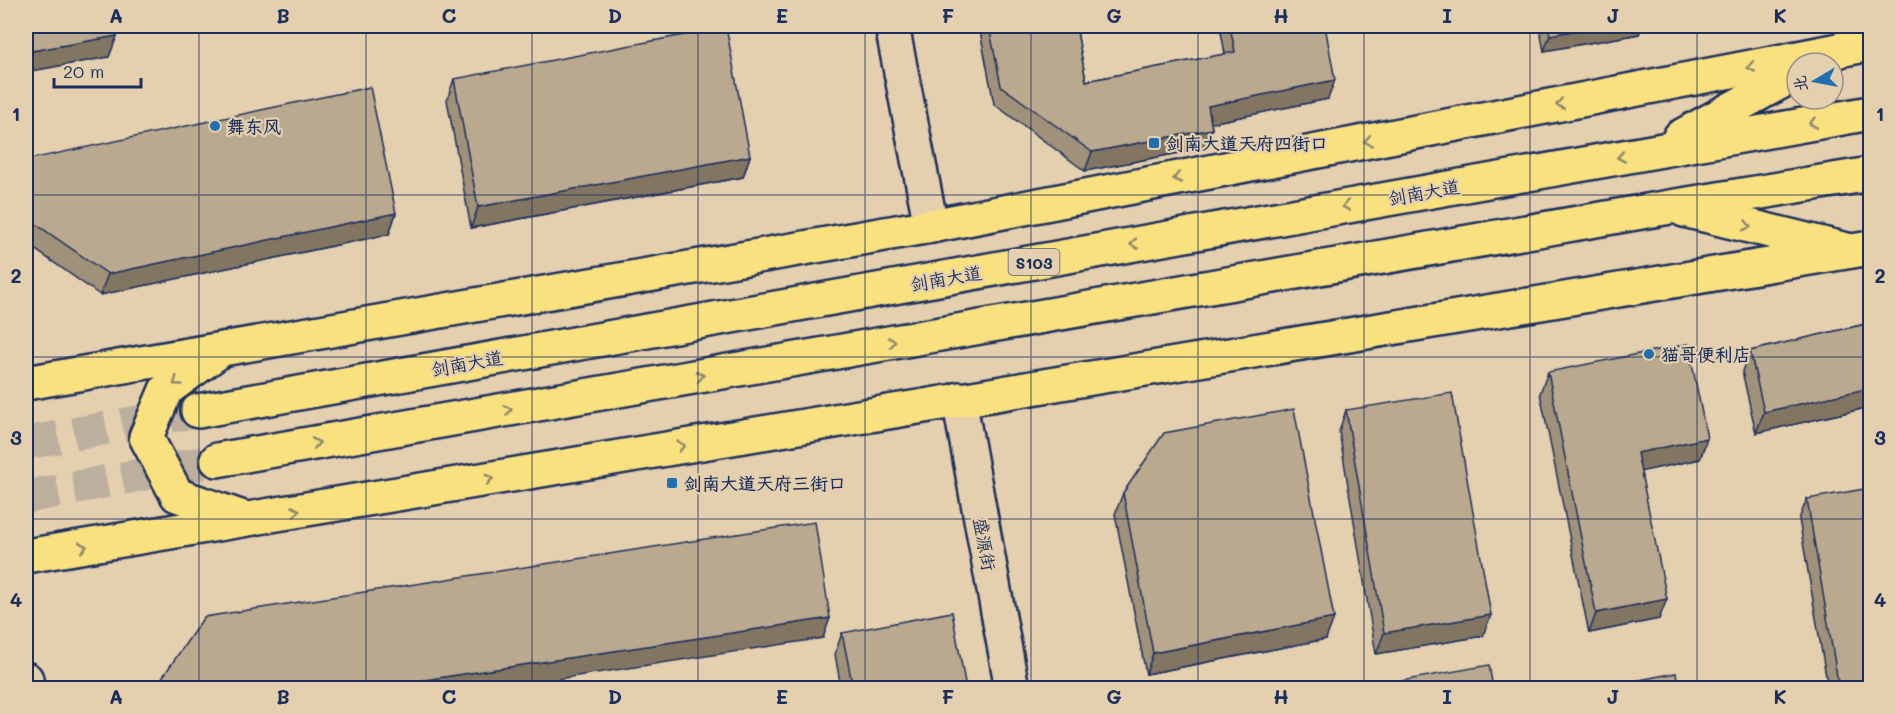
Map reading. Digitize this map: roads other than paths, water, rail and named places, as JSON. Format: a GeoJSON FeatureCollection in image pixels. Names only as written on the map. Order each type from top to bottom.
{"type":"FeatureCollection","features":[{"type":"Feature","properties":{"kind":"main road"},"geometry":{"type":"LineString","coordinates":[[26,383],[931,226],[1785,63]]}},
{"type":"Feature","properties":{"kind":"main road"},"geometry":{"type":"LineString","coordinates":[[1656,150],[1785,80]]}},
{"type":"Feature","properties":{"kind":"main road","name":"剑南大道"},"geometry":{"type":"LineString","coordinates":[[198,411],[1870,113]]}},
{"type":"Feature","properties":{"kind":"main road"},"geometry":{"type":"LineString","coordinates":[[217,460],[1870,174]]}},
{"type":"Feature","properties":{"kind":"main road"},"geometry":{"type":"LineString","coordinates":[[1670,207],[1861,250]]}},
{"type":"Feature","properties":{"kind":"main road"},"geometry":{"type":"LineString","coordinates":[[26,556],[1861,250]]}},
{"type":"Feature","properties":{"kind":"main road"},"geometry":{"type":"LineString","coordinates":[[224,347],[166,390],[146,437],[177,495],[246,519]]}},
{"type":"Feature","properties":{"kind":"street"},"geometry":{"type":"LineString","coordinates":[[892,26],[931,226]]}},
{"type":"Feature","properties":{"kind":"street","name":"盛源街"},"geometry":{"type":"LineString","coordinates":[[959,399],[1012,688]]}},
{"type":"Feature","properties":{"kind":"street"},"geometry":{"type":"LineString","coordinates":[[26,679],[27,688]]}},
{"type":"Feature","properties":{"kind":"tunnel"},"geometry":{"type":"LineString","coordinates":[[26,443],[198,411]]}},
{"type":"Feature","properties":{"kind":"tunnel"},"geometry":{"type":"LineString","coordinates":[[26,497],[217,460]]}},
{"type":"Feature","properties":{"kind":"place","name":"舞东风"},"geometry":{"type":"Point","coordinates":[215,126]}},
{"type":"Feature","properties":{"kind":"place","name":"剑南大道天府四街口"},"geometry":{"type":"Point","coordinates":[1154,143]}},
{"type":"Feature","properties":{"kind":"place","name":"猫哥便利店"},"geometry":{"type":"Point","coordinates":[1649,354]}},
{"type":"Feature","properties":{"kind":"place","name":"剑南大道天府三街口"},"geometry":{"type":"Point","coordinates":[672,483]}}]}
